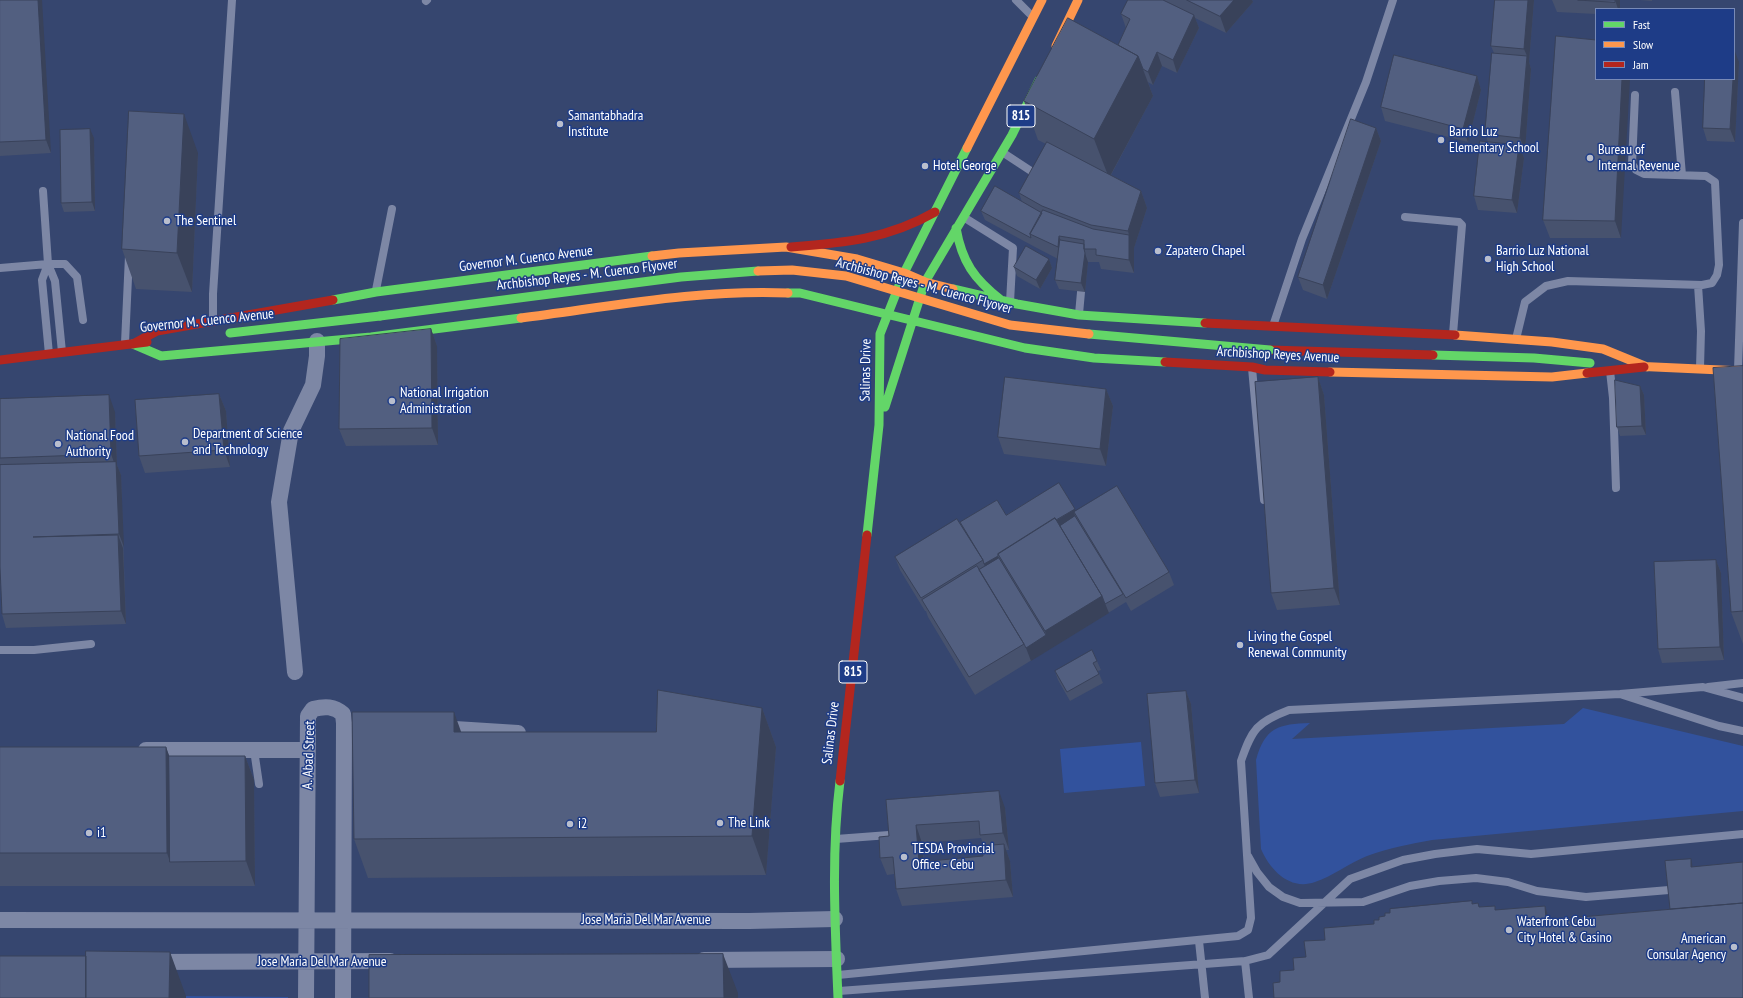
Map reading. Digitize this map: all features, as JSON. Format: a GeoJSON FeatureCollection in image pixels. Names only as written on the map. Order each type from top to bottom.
{"type":"FeatureCollection","features":[{"type":"Feature","properties":{"kind":"main road","name":"815"},"geometry":{"type":"LineString","coordinates":[[886,315],[904,273],[1042,0]]}},
{"type":"Feature","properties":{"kind":"main road"},"geometry":{"type":"LineString","coordinates":[[1050,57],[1078,0]]}},
{"type":"Feature","properties":{"kind":"main road","name":"815"},"geometry":{"type":"LineString","coordinates":[[912,322],[925,282],[1012,135],[1043,71]]}},
{"type":"Feature","properties":{"kind":"main road"},"geometry":{"type":"LineString","coordinates":[[782,292],[794,283],[799,272],[796,259],[789,247],[850,243],[877,238],[913,225],[935,212]]}},
{"type":"Feature","properties":{"kind":"main road"},"geometry":{"type":"LineString","coordinates":[[956,228],[961,253],[972,274],[983,286],[1001,300]]}},
{"type":"Feature","properties":{"kind":"main road","name":"Governor M. Cuenco Avenue"},"geometry":{"type":"LineString","coordinates":[[129,344],[158,331],[376,292],[679,253],[789,247],[857,260],[904,273],[925,282]]}},
{"type":"Feature","properties":{"kind":"main road","name":"Archbishop Reyes - M. Cuenco Flyover"},"geometry":{"type":"LineString","coordinates":[[380,316],[695,275],[738,271],[792,270],[846,276],[1010,324],[1110,336],[1270,350]]}},
{"type":"Feature","properties":{"kind":"main road","name":"Archbishop Reyes Avenue"},"geometry":{"type":"LineString","coordinates":[[925,282],[1001,300],[1010,308],[1079,315],[1453,335],[1552,342],[1603,349],[1647,367]]}},
{"type":"Feature","properties":{"kind":"main road","name":"Governor M. Cuenco Avenue"},"geometry":{"type":"LineString","coordinates":[[129,344],[161,356],[371,337],[703,295],[751,291],[800,293],[912,322]]}},
{"type":"Feature","properties":{"kind":"main road"},"geometry":{"type":"LineString","coordinates":[[1010,308],[1003,327],[1010,342],[1015,345]]}},
{"type":"Feature","properties":{"kind":"main road","name":"Salinas Drive"},"geometry":{"type":"LineString","coordinates":[[838,995],[835,919],[836,812],[879,426],[880,334],[886,315]]}},
{"type":"Feature","properties":{"kind":"main road","name":"Governor M. Cuenco Avenue"},"geometry":{"type":"LineString","coordinates":[[218,334],[380,316]]}},
{"type":"Feature","properties":{"kind":"main road","name":"Archbishop Reyes Avenue"},"geometry":{"type":"LineString","coordinates":[[912,322],[1015,345],[1094,358],[1265,370],[1552,377],[1647,367]]}},
{"type":"Feature","properties":{"kind":"main road","name":"Salinas Drive"},"geometry":{"type":"LineString","coordinates":[[879,426],[912,322]]}},
{"type":"Feature","properties":{"kind":"main road","name":"Governor M. Cuenco Avenue"},"geometry":{"type":"LineString","coordinates":[[0,360],[156,341]]}},
{"type":"Feature","properties":{"kind":"main road","name":"Archbishop Reyes Avenue"},"geometry":{"type":"LineString","coordinates":[[1270,350],[1534,358],[1647,367],[1700,368],[1736,374]]}},
{"type":"Feature","properties":{"kind":"street"},"geometry":{"type":"LineString","coordinates":[[295,672],[279,502],[291,431],[313,385],[317,356],[317,341]]}},
{"type":"Feature","properties":{"kind":"street","name":"A. Abad Street"},"geometry":{"type":"LineString","coordinates":[[306,998],[308,716],[313,709],[321,707],[336,709],[343,714],[344,723]]}},
{"type":"Feature","properties":{"kind":"street"},"geometry":{"type":"LineString","coordinates":[[343,998],[344,723],[360,724]]}},
{"type":"Feature","properties":{"kind":"street"},"geometry":{"type":"LineString","coordinates":[[423,728],[534,734]]}},
{"type":"Feature","properties":{"kind":"street"},"geometry":{"type":"LineString","coordinates":[[129,750],[188,755],[254,750],[308,750]]}},
{"type":"Feature","properties":{"kind":"street","name":"Jose Maria Del Mar Avenue"},"geometry":{"type":"LineString","coordinates":[[0,920],[835,919]]}},
{"type":"Feature","properties":{"kind":"street"},"geometry":{"type":"LineString","coordinates":[[691,960],[837,959]]}},
{"type":"Feature","properties":{"kind":"street","name":"Jose Maria Del Mar Avenue"},"geometry":{"type":"LineString","coordinates":[[134,962],[405,961]]}},
{"type":"Feature","properties":{"kind":"lane"},"geometry":{"type":"LineString","coordinates":[[213,322],[212,294],[232,0]]}},
{"type":"Feature","properties":{"kind":"lane"},"geometry":{"type":"LineString","coordinates":[[1016,0],[1034,17]]}},
{"type":"Feature","properties":{"kind":"lane"},"geometry":{"type":"LineString","coordinates":[[1273,326],[1302,239],[1366,82],[1393,0]]}},
{"type":"Feature","properties":{"kind":"lane"},"geometry":{"type":"LineString","coordinates":[[1675,92],[1682,175]]}},
{"type":"Feature","properties":{"kind":"lane"},"geometry":{"type":"LineString","coordinates":[[1516,339],[1525,302],[1546,286],[1568,281],[1698,285],[1712,283],[1717,275],[1719,265],[1715,182],[1706,176],[1644,174],[1636,170],[1632,164],[1635,95]]}},
{"type":"Feature","properties":{"kind":"lane"},"geometry":{"type":"LineString","coordinates":[[1002,151],[1031,171],[1041,182]]}},
{"type":"Feature","properties":{"kind":"lane"},"geometry":{"type":"LineString","coordinates":[[43,191],[48,264],[55,281],[62,352]]}},
{"type":"Feature","properties":{"kind":"lane"},"geometry":{"type":"LineString","coordinates":[[376,292],[392,209]]}},
{"type":"Feature","properties":{"kind":"lane"},"geometry":{"type":"LineString","coordinates":[[963,216],[1013,248],[1010,308]]}},
{"type":"Feature","properties":{"kind":"lane"},"geometry":{"type":"LineString","coordinates":[[1405,217],[1459,222],[1462,225],[1453,335]]}},
{"type":"Feature","properties":{"kind":"lane"},"geometry":{"type":"LineString","coordinates":[[1736,374],[1743,223]]}},
{"type":"Feature","properties":{"kind":"lane"},"geometry":{"type":"LineString","coordinates":[[129,243],[129,344]]}},
{"type":"Feature","properties":{"kind":"lane"},"geometry":{"type":"LineString","coordinates":[[48,264],[42,280],[49,354]]}},
{"type":"Feature","properties":{"kind":"lane"},"geometry":{"type":"LineString","coordinates":[[0,268],[66,264],[77,277],[83,320]]}},
{"type":"Feature","properties":{"kind":"lane"},"geometry":{"type":"LineString","coordinates":[[1698,285],[1700,368]]}},
{"type":"Feature","properties":{"kind":"lane"},"geometry":{"type":"LineString","coordinates":[[1079,315],[1081,292]]}},
{"type":"Feature","properties":{"kind":"lane"},"geometry":{"type":"LineString","coordinates":[[1252,368],[1264,506]]}},
{"type":"Feature","properties":{"kind":"lane"},"geometry":{"type":"LineString","coordinates":[[1610,371],[1614,398],[1616,488]]}},
{"type":"Feature","properties":{"kind":"lane"},"geometry":{"type":"LineString","coordinates":[[0,650],[34,650],[91,644]]}},
{"type":"Feature","properties":{"kind":"lane"},"geometry":{"type":"LineString","coordinates":[[837,975],[1199,941],[1238,936],[1248,930],[1251,918],[1240,761],[1248,740],[1257,727],[1268,718],[1289,710],[1620,694],[1743,684]]}},
{"type":"Feature","properties":{"kind":"lane"},"geometry":{"type":"LineString","coordinates":[[1703,687],[1743,698]]}},
{"type":"Feature","properties":{"kind":"lane"},"geometry":{"type":"LineString","coordinates":[[1620,694],[1719,726],[1743,731]]}},
{"type":"Feature","properties":{"kind":"lane"},"geometry":{"type":"LineString","coordinates":[[254,750],[259,784]]}},
{"type":"Feature","properties":{"kind":"lane"},"geometry":{"type":"LineString","coordinates":[[838,995],[1245,961],[1268,955],[1350,879],[1403,860],[1435,854],[1477,849],[1531,854],[1743,834]]}},
{"type":"Feature","properties":{"kind":"lane"},"geometry":{"type":"LineString","coordinates":[[836,839],[889,835]]}},
{"type":"Feature","properties":{"kind":"lane"},"geometry":{"type":"LineString","coordinates":[[1247,853],[1257,872],[1269,887],[1283,897],[1300,903],[1323,904],[1363,902],[1410,886],[1439,880],[1476,878],[1508,882],[1537,891],[1586,897],[1669,890]]}},
{"type":"Feature","properties":{"kind":"lane"},"geometry":{"type":"LineString","coordinates":[[1199,941],[1205,998]]}},
{"type":"Feature","properties":{"kind":"lane"},"geometry":{"type":"LineString","coordinates":[[1245,961],[1249,998]]}},
{"type":"Feature","properties":{"kind":"shaded area"},"geometry":{"type":"Polygon","coordinates":[[[1583,708],[1743,746],[1743,811],[1432,840],[1400,846],[1375,853],[1360,859],[1322,879],[1306,884],[1297,884],[1282,877],[1275,871],[1261,849],[1256,760],[1264,740],[1269,734],[1282,726],[1310,723],[1292,739],[1564,724],[1583,708]]]}},
{"type":"Feature","properties":{"kind":"shaded area"},"geometry":{"type":"Polygon","coordinates":[[[1141,742],[1145,786],[1064,793],[1060,749],[1141,742]]]}},
{"type":"Feature","properties":{"kind":"shaded area"},"geometry":{"type":"Polygon","coordinates":[[[186,996],[288,997],[288,998],[186,998],[186,996]]]}},
{"type":"Feature","properties":{"kind":"building"},"geometry":{"type":"Polygon","coordinates":[[[0,0],[38,0],[46,140],[0,142],[0,0]]]}},
{"type":"Feature","properties":{"kind":"building"},"geometry":{"type":"Polygon","coordinates":[[[1128,0],[1163,0],[1194,15],[1173,60],[1157,52],[1148,72],[1143,69],[1138,56],[1118,45],[1130,19],[1121,14],[1128,0]]]}},
{"type":"Feature","properties":{"kind":"building"},"geometry":{"type":"Polygon","coordinates":[[[1187,0],[1234,0],[1220,16],[1187,0]]]}},
{"type":"Feature","properties":{"kind":"building"},"geometry":{"type":"Polygon","coordinates":[[[1495,0],[1528,0],[1524,49],[1491,46],[1495,0]]]}},
{"type":"Feature","properties":{"kind":"building"},"geometry":{"type":"Polygon","coordinates":[[[1578,0],[1615,0],[1615,2],[1578,0]]]}},
{"type":"Feature","properties":{"kind":"building"},"geometry":{"type":"Polygon","coordinates":[[[1068,18],[1138,56],[1094,139],[1024,101],[1068,18]]]}},
{"type":"Feature","properties":{"kind":"building","name":"Bureau of Internal Revenue"},"geometry":{"type":"Polygon","coordinates":[[[1556,36],[1595,40],[1595,80],[1622,80],[1615,221],[1543,220],[1556,36]]]}},
{"type":"Feature","properties":{"kind":"building"},"geometry":{"type":"Polygon","coordinates":[[[1492,53],[1527,56],[1520,138],[1485,134],[1492,53]]]}},
{"type":"Feature","properties":{"kind":"building"},"geometry":{"type":"Polygon","coordinates":[[[1394,55],[1477,76],[1463,129],[1381,107],[1394,55]]]}},
{"type":"Feature","properties":{"kind":"building"},"geometry":{"type":"Polygon","coordinates":[[[1705,80],[1733,80],[1730,129],[1703,128],[1705,80]]]}},
{"type":"Feature","properties":{"kind":"building"},"geometry":{"type":"Polygon","coordinates":[[[129,111],[184,114],[177,253],[122,249],[129,111]]]}},
{"type":"Feature","properties":{"kind":"building"},"geometry":{"type":"Polygon","coordinates":[[[1351,119],[1376,128],[1323,285],[1298,277],[1351,119]]]}},
{"type":"Feature","properties":{"kind":"building"},"geometry":{"type":"Polygon","coordinates":[[[90,129],[92,202],[61,203],[60,130],[90,129]]]}},
{"type":"Feature","properties":{"kind":"building"},"geometry":{"type":"Polygon","coordinates":[[[1480,141],[1519,145],[1512,200],[1474,196],[1480,141]]]}},
{"type":"Feature","properties":{"kind":"building"},"geometry":{"type":"Polygon","coordinates":[[[1047,142],[1141,191],[1128,231],[1091,225],[1042,206],[1019,193],[1047,142]]]}},
{"type":"Feature","properties":{"kind":"building"},"geometry":{"type":"Polygon","coordinates":[[[995,186],[1042,213],[1030,234],[1031,238],[981,211],[995,186]]]}},
{"type":"Feature","properties":{"kind":"building"},"geometry":{"type":"Polygon","coordinates":[[[1043,210],[1093,229],[1129,235],[1129,260],[1096,255],[1096,249],[1084,249],[1084,240],[1059,236],[1058,247],[1030,234],[1043,210]]]}},
{"type":"Feature","properties":{"kind":"building"},"geometry":{"type":"Polygon","coordinates":[[[1060,240],[1084,244],[1085,253],[1081,283],[1055,280],[1060,240]]]}},
{"type":"Feature","properties":{"kind":"building"},"geometry":{"type":"Polygon","coordinates":[[[1026,246],[1049,259],[1036,280],[1014,267],[1026,246]]]}},
{"type":"Feature","properties":{"kind":"building","name":"National Irrigation Administration"},"geometry":{"type":"Polygon","coordinates":[[[431,329],[432,428],[339,429],[340,339],[431,329]]]}},
{"type":"Feature","properties":{"kind":"building"},"geometry":{"type":"Polygon","coordinates":[[[1743,366],[1743,611],[1731,612],[1713,368],[1743,366]]]}},
{"type":"Feature","properties":{"kind":"building"},"geometry":{"type":"Polygon","coordinates":[[[1005,377],[1106,389],[1100,449],[998,437],[1005,377]]]}},
{"type":"Feature","properties":{"kind":"building"},"geometry":{"type":"Polygon","coordinates":[[[1318,377],[1334,588],[1271,593],[1255,382],[1318,377]]]}},
{"type":"Feature","properties":{"kind":"building"},"geometry":{"type":"Polygon","coordinates":[[[1615,380],[1640,386],[1642,426],[1617,427],[1615,380]]]}},
{"type":"Feature","properties":{"kind":"building","name":"Department of Science and Technology"},"geometry":{"type":"Polygon","coordinates":[[[219,394],[224,450],[139,456],[135,400],[219,394]]]}},
{"type":"Feature","properties":{"kind":"building","name":"National Food Authority"},"geometry":{"type":"Polygon","coordinates":[[[109,395],[111,454],[0,458],[0,399],[109,395]]]}},
{"type":"Feature","properties":{"kind":"building"},"geometry":{"type":"Polygon","coordinates":[[[116,462],[119,534],[33,537],[118,535],[121,611],[2,614],[0,567],[0,465],[116,462]]]}},
{"type":"Feature","properties":{"kind":"building"},"geometry":{"type":"Polygon","coordinates":[[[1059,483],[1075,509],[1056,520],[1055,518],[984,564],[960,522],[997,500],[1006,515],[1059,483]]]}},
{"type":"Feature","properties":{"kind":"building"},"geometry":{"type":"Polygon","coordinates":[[[1117,486],[1169,572],[1126,598],[1074,512],[1117,486]]]}},
{"type":"Feature","properties":{"kind":"building"},"geometry":{"type":"Polygon","coordinates":[[[1075,516],[1123,594],[1105,604],[1102,596],[1060,526],[1075,516]]]}},
{"type":"Feature","properties":{"kind":"building"},"geometry":{"type":"Polygon","coordinates":[[[1055,518],[1102,596],[1045,631],[998,554],[1055,518]]]}},
{"type":"Feature","properties":{"kind":"building"},"geometry":{"type":"Polygon","coordinates":[[[957,519],[983,560],[921,598],[895,557],[957,519]]]}},
{"type":"Feature","properties":{"kind":"building"},"geometry":{"type":"Polygon","coordinates":[[[999,558],[1046,635],[1026,648],[979,570],[999,558]]]}},
{"type":"Feature","properties":{"kind":"building"},"geometry":{"type":"Polygon","coordinates":[[[1716,560],[1720,647],[1658,649],[1654,562],[1716,560]]]}},
{"type":"Feature","properties":{"kind":"building"},"geometry":{"type":"Polygon","coordinates":[[[977,566],[1024,644],[969,677],[922,600],[977,566]]]}},
{"type":"Feature","properties":{"kind":"building"},"geometry":{"type":"Polygon","coordinates":[[[1092,650],[1097,661],[1093,663],[1099,674],[1067,692],[1055,671],[1092,650]]]}},
{"type":"Feature","properties":{"kind":"building"},"geometry":{"type":"Polygon","coordinates":[[[658,690],[762,708],[752,836],[354,839],[352,712],[454,712],[454,732],[656,732],[658,690]]]}},
{"type":"Feature","properties":{"kind":"building"},"geometry":{"type":"Polygon","coordinates":[[[1186,691],[1195,780],[1155,783],[1147,694],[1186,691]]]}},
{"type":"Feature","properties":{"kind":"building","name":"i1"},"geometry":{"type":"Polygon","coordinates":[[[0,747],[166,747],[167,853],[0,853],[0,747]]]}},
{"type":"Feature","properties":{"kind":"building"},"geometry":{"type":"Polygon","coordinates":[[[169,756],[245,756],[246,861],[170,862],[169,756]]]}},
{"type":"Feature","properties":{"kind":"building"},"geometry":{"type":"Polygon","coordinates":[[[999,791],[1003,833],[980,835],[979,821],[916,825],[919,862],[983,856],[982,846],[1004,844],[1006,880],[896,889],[893,857],[880,858],[879,837],[889,836],[886,800],[999,791]]]}},
{"type":"Feature","properties":{"kind":"building"},"geometry":{"type":"Polygon","coordinates":[[[1691,859],[1691,867],[1743,862],[1743,903],[1670,909],[1665,861],[1691,859]]]}},
{"type":"Feature","properties":{"kind":"building","name":"Waterfront Cebu City Hotel & Casino"},"geometry":{"type":"Polygon","coordinates":[[[1472,901],[1472,904],[1478,903],[1479,907],[1495,906],[1495,910],[1545,906],[1546,920],[1743,903],[1743,998],[1274,998],[1273,983],[1280,982],[1280,971],[1294,970],[1293,958],[1306,957],[1304,941],[1325,940],[1324,928],[1374,924],[1374,920],[1379,920],[1379,917],[1385,916],[1385,913],[1390,913],[1390,909],[1472,901]]]}},
{"type":"Feature","properties":{"kind":"building"},"geometry":{"type":"Polygon","coordinates":[[[86,951],[170,952],[169,998],[86,998],[86,951]]]}},
{"type":"Feature","properties":{"kind":"building"},"geometry":{"type":"Polygon","coordinates":[[[723,954],[724,998],[369,998],[369,955],[723,954]]]}},
{"type":"Feature","properties":{"kind":"building"},"geometry":{"type":"Polygon","coordinates":[[[0,956],[86,956],[86,998],[0,998],[0,956]]]}},
{"type":"Feature","properties":{"kind":"traffic: fast"},"geometry":{"type":"LineString","coordinates":[[885,407],[925,282],[1012,135],[1039,80]]}},
{"type":"Feature","properties":{"kind":"traffic: fast"},"geometry":{"type":"LineString","coordinates":[[867,535],[879,425],[880,334],[904,273],[967,148]]}},
{"type":"Feature","properties":{"kind":"traffic: fast"},"geometry":{"type":"LineString","coordinates":[[956,228],[962,251],[971,269],[983,285],[1001,300]]}},
{"type":"Feature","properties":{"kind":"traffic: fast"},"geometry":{"type":"LineString","coordinates":[[333,300],[376,292],[652,256]]}},
{"type":"Feature","properties":{"kind":"traffic: fast"},"geometry":{"type":"LineString","coordinates":[[380,316],[681,277],[758,271]]}},
{"type":"Feature","properties":{"kind":"traffic: fast"},"geometry":{"type":"LineString","coordinates":[[953,289],[1017,304],[1079,315],[1205,323]]}},
{"type":"Feature","properties":{"kind":"traffic: fast"},"geometry":{"type":"LineString","coordinates":[[788,293],[800,293],[1025,348],[1094,358],[1165,362]]}},
{"type":"Feature","properties":{"kind":"traffic: fast"},"geometry":{"type":"LineString","coordinates":[[230,333],[380,316]]}},
{"type":"Feature","properties":{"kind":"traffic: fast"},"geometry":{"type":"LineString","coordinates":[[133,344],[161,356],[371,337],[521,318]]}},
{"type":"Feature","properties":{"kind":"traffic: fast"},"geometry":{"type":"LineString","coordinates":[[1089,334],[1270,350]]}},
{"type":"Feature","properties":{"kind":"traffic: fast"},"geometry":{"type":"LineString","coordinates":[[1433,355],[1534,358],[1590,363]]}},
{"type":"Feature","properties":{"kind":"traffic: fast"},"geometry":{"type":"LineString","coordinates":[[838,998],[835,917],[835,835],[840,781]]}},
{"type":"Feature","properties":{"kind":"traffic: slow"},"geometry":{"type":"LineString","coordinates":[[967,148],[1042,0]]}},
{"type":"Feature","properties":{"kind":"traffic: slow"},"geometry":{"type":"LineString","coordinates":[[1056,46],[1078,0]]}},
{"type":"Feature","properties":{"kind":"traffic: slow"},"geometry":{"type":"LineString","coordinates":[[652,256],[786,247],[857,259],[904,273],[925,282],[953,289]]}},
{"type":"Feature","properties":{"kind":"traffic: slow"},"geometry":{"type":"LineString","coordinates":[[758,271],[792,270],[846,276],[1010,325],[1089,334]]}},
{"type":"Feature","properties":{"kind":"traffic: slow"},"geometry":{"type":"LineString","coordinates":[[521,318],[688,296],[755,292],[788,293]]}},
{"type":"Feature","properties":{"kind":"traffic: slow"},"geometry":{"type":"LineString","coordinates":[[1455,335],[1552,342],[1603,349],[1647,367]]}},
{"type":"Feature","properties":{"kind":"traffic: slow"},"geometry":{"type":"LineString","coordinates":[[1633,366],[1743,371]]}},
{"type":"Feature","properties":{"kind":"traffic: slow"},"geometry":{"type":"LineString","coordinates":[[1330,372],[1552,377],[1587,373]]}},
{"type":"Feature","properties":{"kind":"traffic: jam"},"geometry":{"type":"LineString","coordinates":[[791,247],[829,244],[883,234],[917,221],[935,212]]}},
{"type":"Feature","properties":{"kind":"traffic: jam"},"geometry":{"type":"LineString","coordinates":[[133,344],[157,331],[333,300]]}},
{"type":"Feature","properties":{"kind":"traffic: jam"},"geometry":{"type":"LineString","coordinates":[[1205,323],[1455,335]]}},
{"type":"Feature","properties":{"kind":"traffic: jam"},"geometry":{"type":"LineString","coordinates":[[0,360],[147,342]]}},
{"type":"Feature","properties":{"kind":"traffic: jam"},"geometry":{"type":"LineString","coordinates":[[1270,350],[1433,355]]}},
{"type":"Feature","properties":{"kind":"traffic: jam"},"geometry":{"type":"LineString","coordinates":[[1165,362],[1252,367],[1265,370],[1330,372]]}},
{"type":"Feature","properties":{"kind":"traffic: jam"},"geometry":{"type":"LineString","coordinates":[[1587,373],[1644,367]]}},
{"type":"Feature","properties":{"kind":"traffic: jam"},"geometry":{"type":"LineString","coordinates":[[840,781],[867,535]]}},
{"type":"Feature","properties":{"kind":"place","name":"Samantabhadra Institute"},"geometry":{"type":"Point","coordinates":[560,124]}},
{"type":"Feature","properties":{"kind":"place","name":"Barrio Luz Elementary School"},"geometry":{"type":"Point","coordinates":[1441,140]}},
{"type":"Feature","properties":{"kind":"place","name":"Bureau of Internal Revenue"},"geometry":{"type":"Point","coordinates":[1590,158]}},
{"type":"Feature","properties":{"kind":"place","name":"Hotel George"},"geometry":{"type":"Point","coordinates":[925,166]}},
{"type":"Feature","properties":{"kind":"place","name":"The Sentinel"},"geometry":{"type":"Point","coordinates":[167,221]}},
{"type":"Feature","properties":{"kind":"place","name":"Zapatero Chapel"},"geometry":{"type":"Point","coordinates":[1158,251]}},
{"type":"Feature","properties":{"kind":"place","name":"Barrio Luz National High School"},"geometry":{"type":"Point","coordinates":[1488,259]}},
{"type":"Feature","properties":{"kind":"place","name":"National Irrigation Administration"},"geometry":{"type":"Point","coordinates":[392,401]}},
{"type":"Feature","properties":{"kind":"place","name":"Department of Science and Technology"},"geometry":{"type":"Point","coordinates":[185,442]}},
{"type":"Feature","properties":{"kind":"place","name":"National Food Authority"},"geometry":{"type":"Point","coordinates":[58,444]}},
{"type":"Feature","properties":{"kind":"place","name":"Living the Gospel Renewal Community"},"geometry":{"type":"Point","coordinates":[1240,645]}},
{"type":"Feature","properties":{"kind":"place","name":"The Link"},"geometry":{"type":"Point","coordinates":[720,823]}},
{"type":"Feature","properties":{"kind":"place","name":"i2"},"geometry":{"type":"Point","coordinates":[570,824]}},
{"type":"Feature","properties":{"kind":"place","name":"i1"},"geometry":{"type":"Point","coordinates":[89,833]}},
{"type":"Feature","properties":{"kind":"place","name":"TESDA Provincial Office - Cebu"},"geometry":{"type":"Point","coordinates":[904,857]}},
{"type":"Feature","properties":{"kind":"place","name":"Waterfront Cebu City Hotel & Casino"},"geometry":{"type":"Point","coordinates":[1509,930]}},
{"type":"Feature","properties":{"kind":"place","name":"American Consular Agency"},"geometry":{"type":"Point","coordinates":[1734,947]}}]}
